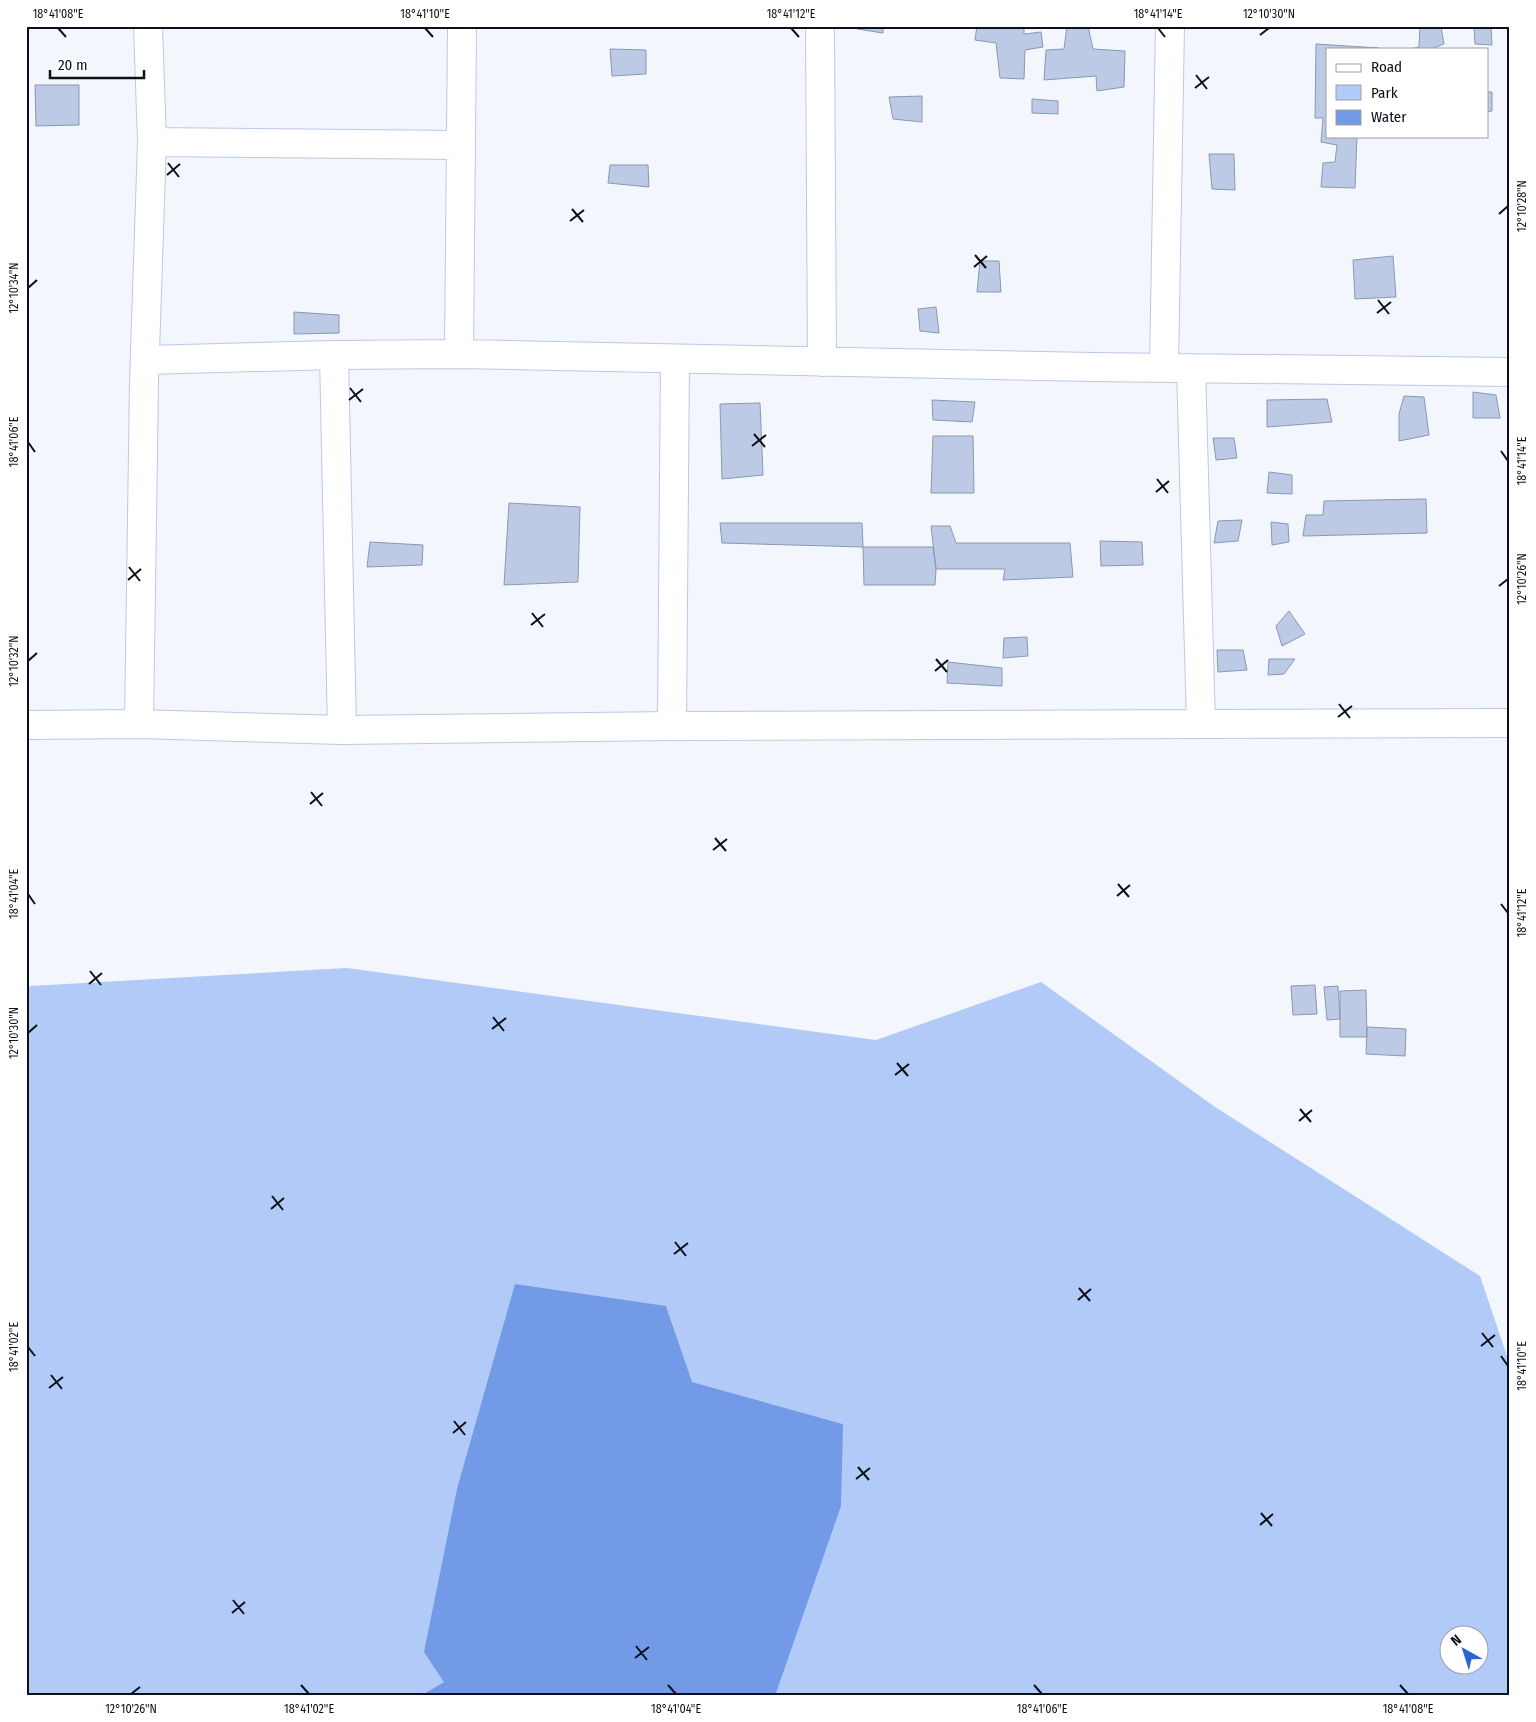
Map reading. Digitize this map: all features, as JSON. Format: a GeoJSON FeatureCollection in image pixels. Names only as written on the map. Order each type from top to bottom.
{"type":"FeatureCollection","features":[{"type":"Feature","properties":{"kind":"street"},"geometry":{"type":"LineString","coordinates":[[139,724],[152,142],[148,26]]}},
{"type":"Feature","properties":{"kind":"street"},"geometry":{"type":"LineString","coordinates":[[459,354],[462,26]]}},
{"type":"Feature","properties":{"kind":"street"},"geometry":{"type":"LineString","coordinates":[[820,26],[822,362]]}},
{"type":"Feature","properties":{"kind":"street"},"geometry":{"type":"LineString","coordinates":[[1164,367],[1170,26]]}},
{"type":"Feature","properties":{"kind":"street"},"geometry":{"type":"LineString","coordinates":[[152,142],[461,145]]}},
{"type":"Feature","properties":{"kind":"street"},"geometry":{"type":"LineString","coordinates":[[146,360],[459,354],[822,362],[1510,372]]}},
{"type":"Feature","properties":{"kind":"street"},"geometry":{"type":"LineString","coordinates":[[334,355],[342,730]]}},
{"type":"Feature","properties":{"kind":"street"},"geometry":{"type":"LineString","coordinates":[[672,726],[675,359]]}},
{"type":"Feature","properties":{"kind":"street"},"geometry":{"type":"LineString","coordinates":[[1191,368],[1201,724]]}},
{"type":"Feature","properties":{"kind":"street"},"geometry":{"type":"LineString","coordinates":[[26,726],[139,724],[342,730],[672,726],[1510,723]]}},
{"type":"Feature","properties":{"kind":"green space"},"geometry":{"type":"Polygon","coordinates":[[[347,968],[876,1040],[1041,982],[1215,1107],[1480,1276],[1510,1365],[1510,1696],[775,1696],[843,1424],[691,1382],[666,1306],[444,1682],[420,1696],[26,1696],[26,995],[30,986],[347,968]]]}},
{"type":"Feature","properties":{"kind":"water"},"geometry":{"type":"Polygon","coordinates":[[[515,1284],[666,1306],[692,1382],[843,1424],[841,1506],[775,1696],[420,1696],[444,1682],[424,1652],[457,1489],[515,1284]]]}},
{"type":"Feature","properties":{"kind":"building"},"geometry":{"type":"Polygon","coordinates":[[[858,26],[883,26],[883,33],[857,29],[858,26]]]}},
{"type":"Feature","properties":{"kind":"building"},"geometry":{"type":"Polygon","coordinates":[[[977,26],[1024,26],[1024,34],[1041,32],[1043,47],[1025,50],[1024,79],[1000,78],[996,43],[975,40],[977,26]]]}},
{"type":"Feature","properties":{"kind":"building"},"geometry":{"type":"Polygon","coordinates":[[[1067,26],[1088,26],[1093,49],[1125,51],[1124,87],[1097,91],[1096,76],[1044,80],[1046,50],[1064,49],[1067,26]]]}},
{"type":"Feature","properties":{"kind":"building"},"geometry":{"type":"Polygon","coordinates":[[[1420,26],[1441,27],[1444,44],[1434,48],[1414,48],[1419,47],[1420,26]]]}},
{"type":"Feature","properties":{"kind":"building"},"geometry":{"type":"Polygon","coordinates":[[[1474,26],[1491,26],[1492,45],[1475,44],[1474,26]]]}},
{"type":"Feature","properties":{"kind":"building"},"geometry":{"type":"Polygon","coordinates":[[[1316,44],[1379,48],[1326,48],[1326,138],[1357,138],[1355,188],[1321,187],[1323,163],[1335,162],[1337,145],[1321,142],[1323,118],[1315,118],[1316,44]]]}},
{"type":"Feature","properties":{"kind":"building"},"geometry":{"type":"Polygon","coordinates":[[[610,49],[646,50],[646,74],[612,76],[610,49]]]}},
{"type":"Feature","properties":{"kind":"building"},"geometry":{"type":"Polygon","coordinates":[[[35,85],[79,85],[79,125],[36,126],[35,85]]]}},
{"type":"Feature","properties":{"kind":"building"},"geometry":{"type":"Polygon","coordinates":[[[1488,92],[1492,92],[1492,111],[1488,112],[1488,92]]]}},
{"type":"Feature","properties":{"kind":"building"},"geometry":{"type":"Polygon","coordinates":[[[922,96],[922,122],[893,119],[889,97],[922,96]]]}},
{"type":"Feature","properties":{"kind":"building"},"geometry":{"type":"Polygon","coordinates":[[[1032,99],[1058,101],[1058,114],[1032,113],[1032,99]]]}},
{"type":"Feature","properties":{"kind":"building"},"geometry":{"type":"Polygon","coordinates":[[[1209,154],[1234,154],[1235,190],[1212,189],[1209,154]]]}},
{"type":"Feature","properties":{"kind":"building"},"geometry":{"type":"Polygon","coordinates":[[[610,165],[648,165],[649,187],[608,183],[610,165]]]}},
{"type":"Feature","properties":{"kind":"building"},"geometry":{"type":"Polygon","coordinates":[[[1393,256],[1396,297],[1355,299],[1353,260],[1393,256]]]}},
{"type":"Feature","properties":{"kind":"building"},"geometry":{"type":"Polygon","coordinates":[[[980,261],[999,261],[1001,292],[977,292],[980,261]]]}},
{"type":"Feature","properties":{"kind":"building"},"geometry":{"type":"Polygon","coordinates":[[[936,307],[939,333],[920,331],[918,309],[936,307]]]}},
{"type":"Feature","properties":{"kind":"building"},"geometry":{"type":"Polygon","coordinates":[[[294,312],[339,315],[339,333],[294,334],[294,312]]]}},
{"type":"Feature","properties":{"kind":"building"},"geometry":{"type":"Polygon","coordinates":[[[1473,392],[1496,395],[1500,418],[1473,418],[1473,392]]]}},
{"type":"Feature","properties":{"kind":"building"},"geometry":{"type":"Polygon","coordinates":[[[1404,396],[1424,397],[1429,435],[1399,441],[1399,414],[1404,396]]]}},
{"type":"Feature","properties":{"kind":"building"},"geometry":{"type":"Polygon","coordinates":[[[1327,399],[1332,422],[1267,427],[1267,400],[1327,399]]]}},
{"type":"Feature","properties":{"kind":"building"},"geometry":{"type":"Polygon","coordinates":[[[932,400],[975,402],[972,422],[933,420],[932,400]]]}},
{"type":"Feature","properties":{"kind":"building"},"geometry":{"type":"Polygon","coordinates":[[[760,403],[763,475],[722,479],[720,404],[760,403]]]}},
{"type":"Feature","properties":{"kind":"building"},"geometry":{"type":"Polygon","coordinates":[[[933,436],[973,436],[974,493],[931,493],[933,436]]]}},
{"type":"Feature","properties":{"kind":"building"},"geometry":{"type":"Polygon","coordinates":[[[1213,438],[1234,438],[1237,458],[1216,460],[1213,438]]]}},
{"type":"Feature","properties":{"kind":"building"},"geometry":{"type":"Polygon","coordinates":[[[1269,472],[1292,475],[1292,494],[1267,493],[1269,472]]]}},
{"type":"Feature","properties":{"kind":"building"},"geometry":{"type":"Polygon","coordinates":[[[1426,499],[1427,533],[1303,536],[1306,515],[1323,515],[1324,501],[1426,499]]]}},
{"type":"Feature","properties":{"kind":"building"},"geometry":{"type":"Polygon","coordinates":[[[509,503],[580,507],[578,582],[504,585],[509,503]]]}},
{"type":"Feature","properties":{"kind":"building"},"geometry":{"type":"Polygon","coordinates":[[[1242,520],[1238,541],[1214,543],[1218,521],[1242,520]]]}},
{"type":"Feature","properties":{"kind":"building"},"geometry":{"type":"Polygon","coordinates":[[[1271,522],[1288,524],[1289,542],[1272,545],[1271,522]]]}},
{"type":"Feature","properties":{"kind":"building"},"geometry":{"type":"Polygon","coordinates":[[[720,523],[862,523],[863,547],[722,543],[720,523]]]}},
{"type":"Feature","properties":{"kind":"building"},"geometry":{"type":"Polygon","coordinates":[[[931,526],[950,526],[956,543],[1070,543],[1073,577],[1003,580],[1005,569],[936,569],[931,526]]]}},
{"type":"Feature","properties":{"kind":"building"},"geometry":{"type":"Polygon","coordinates":[[[1100,541],[1142,542],[1143,565],[1101,566],[1100,541]]]}},
{"type":"Feature","properties":{"kind":"building"},"geometry":{"type":"Polygon","coordinates":[[[370,542],[423,545],[422,565],[367,567],[370,542]]]}},
{"type":"Feature","properties":{"kind":"building"},"geometry":{"type":"Polygon","coordinates":[[[863,547],[933,547],[936,569],[935,585],[864,585],[863,547]]]}},
{"type":"Feature","properties":{"kind":"building"},"geometry":{"type":"Polygon","coordinates":[[[1289,611],[1305,634],[1282,646],[1276,626],[1289,611]]]}},
{"type":"Feature","properties":{"kind":"building"},"geometry":{"type":"Polygon","coordinates":[[[1027,637],[1028,656],[1003,658],[1004,638],[1027,637]]]}},
{"type":"Feature","properties":{"kind":"building"},"geometry":{"type":"Polygon","coordinates":[[[1217,650],[1243,650],[1247,670],[1218,672],[1217,650]]]}},
{"type":"Feature","properties":{"kind":"building"},"geometry":{"type":"Polygon","coordinates":[[[1269,659],[1295,659],[1284,674],[1268,675],[1269,659]]]}},
{"type":"Feature","properties":{"kind":"building"},"geometry":{"type":"Polygon","coordinates":[[[948,662],[1002,668],[1002,686],[947,683],[948,662]]]}},
{"type":"Feature","properties":{"kind":"building"},"geometry":{"type":"Polygon","coordinates":[[[1315,985],[1317,1014],[1293,1015],[1291,986],[1315,985]]]}},
{"type":"Feature","properties":{"kind":"building"},"geometry":{"type":"Polygon","coordinates":[[[1338,986],[1340,1019],[1327,1020],[1324,987],[1338,986]]]}},
{"type":"Feature","properties":{"kind":"building"},"geometry":{"type":"Polygon","coordinates":[[[1366,990],[1367,1037],[1340,1037],[1340,991],[1366,990]]]}},
{"type":"Feature","properties":{"kind":"building"},"geometry":{"type":"Polygon","coordinates":[[[1367,1027],[1406,1029],[1405,1056],[1366,1054],[1367,1027]]]}}]}
